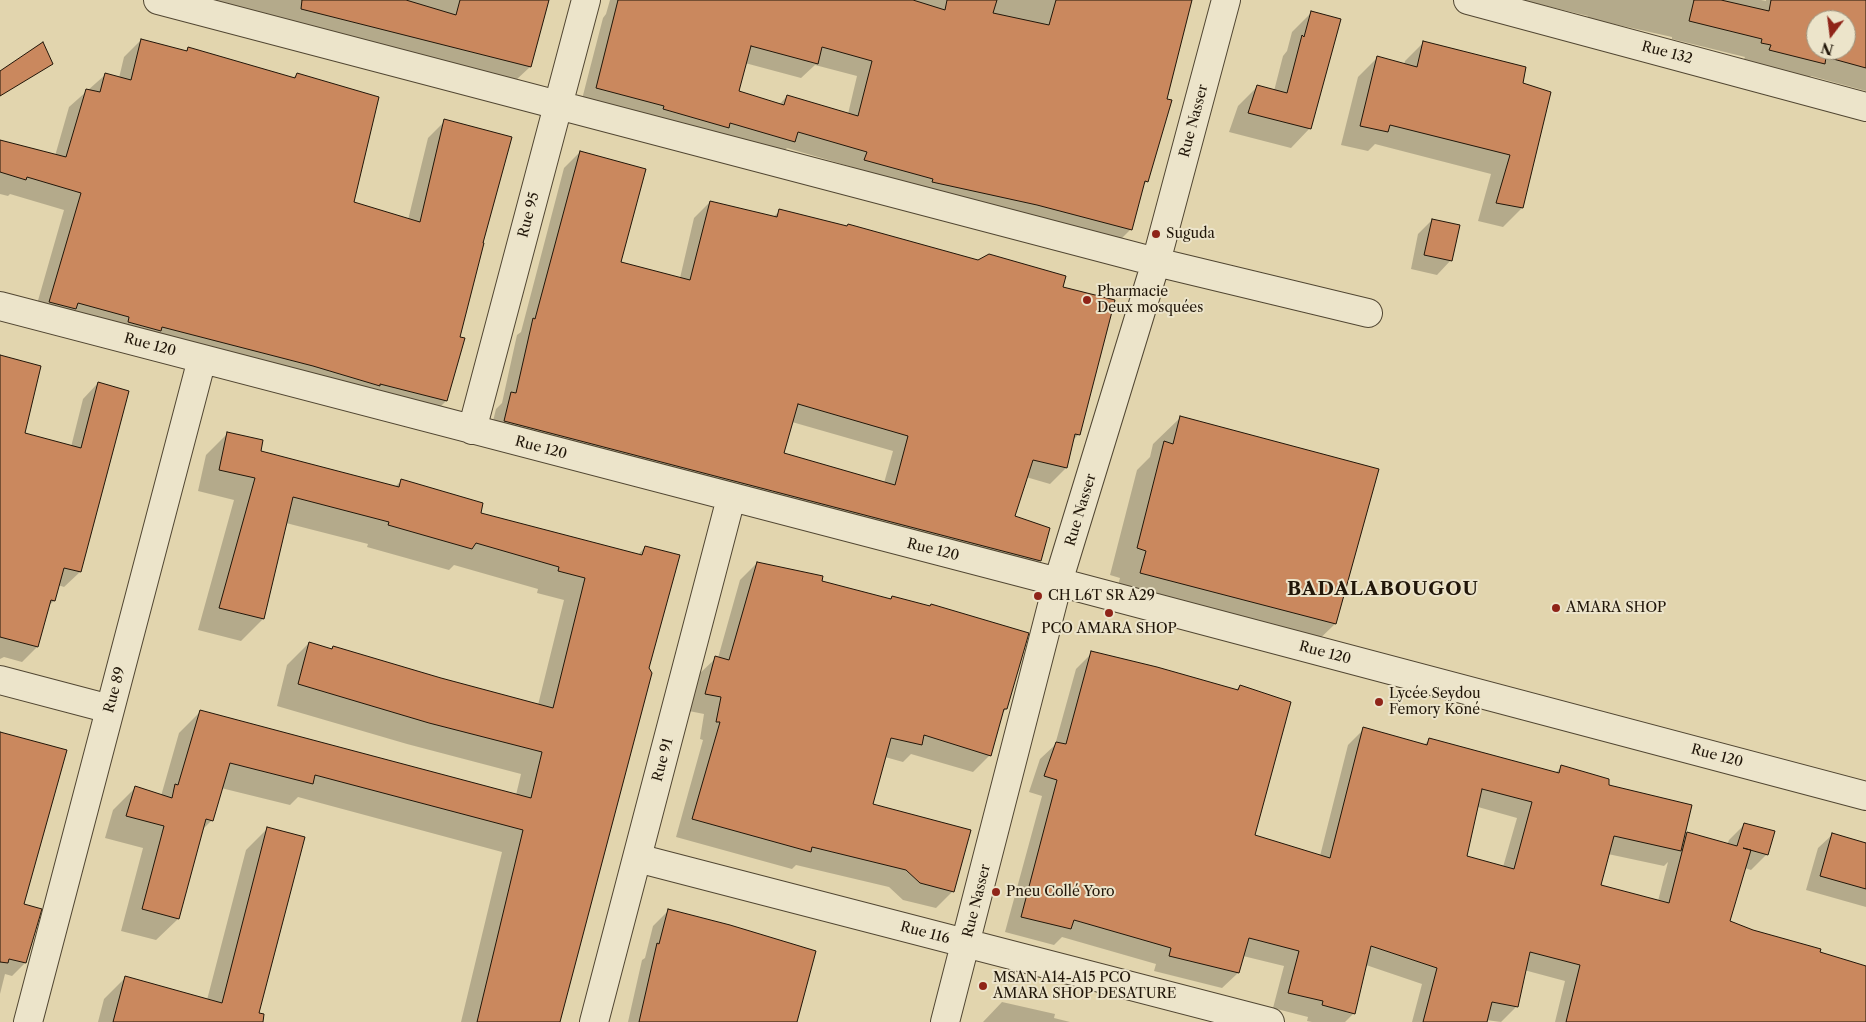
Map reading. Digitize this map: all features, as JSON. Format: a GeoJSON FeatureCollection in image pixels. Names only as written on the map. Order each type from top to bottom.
{"type":"FeatureCollection","features":[{"type":"Feature","properties":{"kind":"street"},"geometry":{"type":"LineString","coordinates":[[158,0],[1156,262],[1368,313]]}},
{"type":"Feature","properties":{"kind":"street","name":"Rue 95"},"geometry":{"type":"LineString","coordinates":[[472,430],[586,0]]}},
{"type":"Feature","properties":{"kind":"street","name":"Rue Nasser"},"geometry":{"type":"LineString","coordinates":[[945,1022],[1058,582],[1156,262],[1226,0]]}},
{"type":"Feature","properties":{"kind":"street","name":"Rue 132"},"geometry":{"type":"LineString","coordinates":[[1468,0],[1866,107]]}},
{"type":"Feature","properties":{"kind":"street","name":"Rue 120"},"geometry":{"type":"LineString","coordinates":[[0,306],[1058,582],[1866,796]]}},
{"type":"Feature","properties":{"kind":"street","name":"Rue 89"},"geometry":{"type":"LineString","coordinates":[[28,1022],[202,359]]}},
{"type":"Feature","properties":{"kind":"street","name":"Rue 91"},"geometry":{"type":"LineString","coordinates":[[594,1022],[731,498]]}},
{"type":"Feature","properties":{"kind":"street"},"geometry":{"type":"LineString","coordinates":[[0,680],[110,709]]}},
{"type":"Feature","properties":{"kind":"street","name":"Rue 116"},"geometry":{"type":"LineString","coordinates":[[637,858],[1270,1022]]}},
{"type":"Feature","properties":{"kind":"building"},"geometry":{"type":"Polygon","coordinates":[[[302,0],[406,0],[456,15],[460,0],[549,0],[531,67],[301,9],[302,0]]]}},
{"type":"Feature","properties":{"kind":"building"},"geometry":{"type":"Polygon","coordinates":[[[618,0],[913,0],[945,10],[947,0],[997,0],[993,13],[1049,25],[1056,0],[1192,0],[1167,99],[1172,100],[1148,182],[1145,181],[1132,230],[1037,205],[932,182],[933,179],[864,160],[867,152],[798,132],[795,142],[730,123],[729,128],[663,109],[664,106],[596,88],[618,0]],[[751,46],[739,91],[784,105],[787,95],[858,116],[872,61],[822,47],[818,64],[751,46]]]}},
{"type":"Feature","properties":{"kind":"building"},"geometry":{"type":"Polygon","coordinates":[[[1694,0],[1721,0],[1769,11],[1771,0],[1866,0],[1866,68],[1837,60],[1856,60],[1856,10],[1806,10],[1806,59],[1769,50],[1771,45],[1761,43],[1762,39],[1689,21],[1694,0]]]}},
{"type":"Feature","properties":{"kind":"building"},"geometry":{"type":"Polygon","coordinates":[[[1311,11],[1341,19],[1311,129],[1248,113],[1257,85],[1287,93],[1302,35],[1304,37],[1311,11]]]}},
{"type":"Feature","properties":{"kind":"building"},"geometry":{"type":"Polygon","coordinates":[[[141,39],[187,51],[188,47],[295,78],[297,73],[379,97],[354,202],[420,222],[444,119],[512,137],[483,243],[460,337],[465,338],[447,401],[380,384],[380,386],[313,366],[162,327],[161,331],[128,322],[129,317],[78,303],[76,309],[49,302],[81,193],[27,177],[26,180],[0,172],[0,140],[66,157],[86,89],[100,92],[105,73],[131,80],[141,39]]]}},
{"type":"Feature","properties":{"kind":"building"},"geometry":{"type":"Polygon","coordinates":[[[1423,41],[1526,67],[1523,83],[1551,92],[1523,208],[1496,203],[1510,155],[1390,125],[1388,132],[1360,126],[1377,56],[1417,67],[1423,41]]]}},
{"type":"Feature","properties":{"kind":"building"},"geometry":{"type":"Polygon","coordinates":[[[43,42],[53,64],[0,96],[0,71],[43,42]]]}},
{"type":"Feature","properties":{"kind":"building"},"geometry":{"type":"Polygon","coordinates":[[[1809,60],[1826,60],[1825,64],[1809,60]]]}},
{"type":"Feature","properties":{"kind":"building"},"geometry":{"type":"Polygon","coordinates":[[[580,151],[646,169],[621,262],[690,280],[710,201],[777,217],[779,209],[847,226],[848,224],[978,260],[989,254],[1066,276],[1063,287],[1115,300],[1080,435],[1075,434],[1067,468],[1033,460],[1015,516],[1050,528],[1041,561],[504,421],[511,392],[516,393],[533,318],[535,319],[580,151]],[[798,404],[784,453],[895,485],[908,436],[798,404]]]}},
{"type":"Feature","properties":{"kind":"building"},"geometry":{"type":"Polygon","coordinates":[[[1432,219],[1460,225],[1452,261],[1424,255],[1432,219]]]}},
{"type":"Feature","properties":{"kind":"building"},"geometry":{"type":"Polygon","coordinates":[[[0,355],[41,366],[25,433],[81,448],[98,382],[129,391],[81,572],[64,568],[55,601],[51,600],[38,647],[0,637],[0,355]]]}},
{"type":"Feature","properties":{"kind":"building"},"geometry":{"type":"Polygon","coordinates":[[[1180,416],[1379,469],[1336,624],[1140,573],[1146,551],[1137,548],[1164,441],[1173,444],[1180,416]]]}},
{"type":"Feature","properties":{"kind":"building"},"geometry":{"type":"Polygon","coordinates":[[[227,432],[263,440],[261,451],[399,487],[401,479],[483,503],[481,513],[642,555],[645,546],[680,555],[649,668],[652,673],[560,1022],[477,1022],[523,830],[315,775],[313,784],[230,763],[213,821],[206,819],[179,919],[142,909],[164,826],[126,816],[135,786],[172,798],[175,784],[178,785],[200,710],[531,798],[542,752],[429,723],[298,684],[309,642],[332,649],[333,646],[441,678],[553,708],[585,578],[558,571],[559,567],[476,543],[472,549],[388,525],[389,522],[293,497],[264,619],[219,608],[255,478],[219,470],[227,432]]]}},
{"type":"Feature","properties":{"kind":"building"},"geometry":{"type":"Polygon","coordinates":[[[757,562],[823,576],[822,581],[891,599],[892,596],[930,606],[931,604],[1029,633],[991,756],[924,735],[922,745],[891,738],[873,804],[971,830],[954,892],[920,883],[906,870],[812,847],[811,852],[692,819],[720,722],[716,722],[721,697],[705,694],[715,656],[729,660],[757,562]]]}},
{"type":"Feature","properties":{"kind":"building"},"geometry":{"type":"Polygon","coordinates":[[[1091,651],[1238,690],[1240,685],[1291,702],[1255,835],[1330,858],[1363,727],[1427,745],[1429,738],[1559,773],[1561,765],[1609,779],[1609,785],[1692,805],[1681,851],[1614,836],[1601,885],[1669,903],[1687,832],[1737,846],[1744,823],[1775,831],[1768,855],[1751,850],[1730,921],[1753,930],[1821,949],[1820,952],[1866,966],[1866,1022],[1566,1022],[1580,965],[1530,952],[1518,1007],[1492,1002],[1487,1022],[1423,1022],[1437,968],[1371,946],[1355,1014],[1322,1005],[1323,1001],[1288,993],[1299,951],[1249,938],[1239,973],[1169,956],[1171,948],[1074,920],[1071,929],[1021,917],[1057,780],[1044,776],[1056,742],[1066,744],[1091,651]],[[1482,789],[1467,856],[1514,869],[1532,802],[1482,789]]]}},
{"type":"Feature","properties":{"kind":"building"},"geometry":{"type":"Polygon","coordinates":[[[0,732],[67,750],[24,904],[42,909],[26,963],[9,959],[8,963],[0,962],[0,732]]]}},
{"type":"Feature","properties":{"kind":"building"},"geometry":{"type":"Polygon","coordinates":[[[267,827],[305,837],[259,1013],[264,1014],[263,1022],[113,1022],[125,976],[222,1003],[267,827]]]}},
{"type":"Feature","properties":{"kind":"building"},"geometry":{"type":"Polygon","coordinates":[[[1832,833],[1866,843],[1866,889],[1820,876],[1832,833]]]}},
{"type":"Feature","properties":{"kind":"building"},"geometry":{"type":"Polygon","coordinates":[[[668,909],[730,925],[816,951],[797,1022],[639,1022],[657,943],[659,944],[668,909]]]}},
{"type":"Feature","properties":{"kind":"place","name":"Suguda"},"geometry":{"type":"Point","coordinates":[1156,234]}},
{"type":"Feature","properties":{"kind":"place","name":"Pharmacie Deux mosquées"},"geometry":{"type":"Point","coordinates":[1087,300]}},
{"type":"Feature","properties":{"kind":"place","name":"CH L6T SR A29"},"geometry":{"type":"Point","coordinates":[1038,596]}},
{"type":"Feature","properties":{"kind":"place","name":"AMARA SHOP"},"geometry":{"type":"Point","coordinates":[1556,608]}},
{"type":"Feature","properties":{"kind":"place","name":"PCO AMARA SHOP"},"geometry":{"type":"Point","coordinates":[1109,613]}},
{"type":"Feature","properties":{"kind":"place","name":"Lycée Seydou Femory Koné"},"geometry":{"type":"Point","coordinates":[1379,702]}},
{"type":"Feature","properties":{"kind":"place","name":"Pneu Collé Yoro"},"geometry":{"type":"Point","coordinates":[996,892]}},
{"type":"Feature","properties":{"kind":"place","name":"MSAN A14-A15 PCO AMARA SHOP DESATURE"},"geometry":{"type":"Point","coordinates":[983,986]}},
{"type":"Feature","properties":{"kind":"district","name":"BADALABOUGOU"},"geometry":{"type":"Point","coordinates":[1383,590]}}]}
